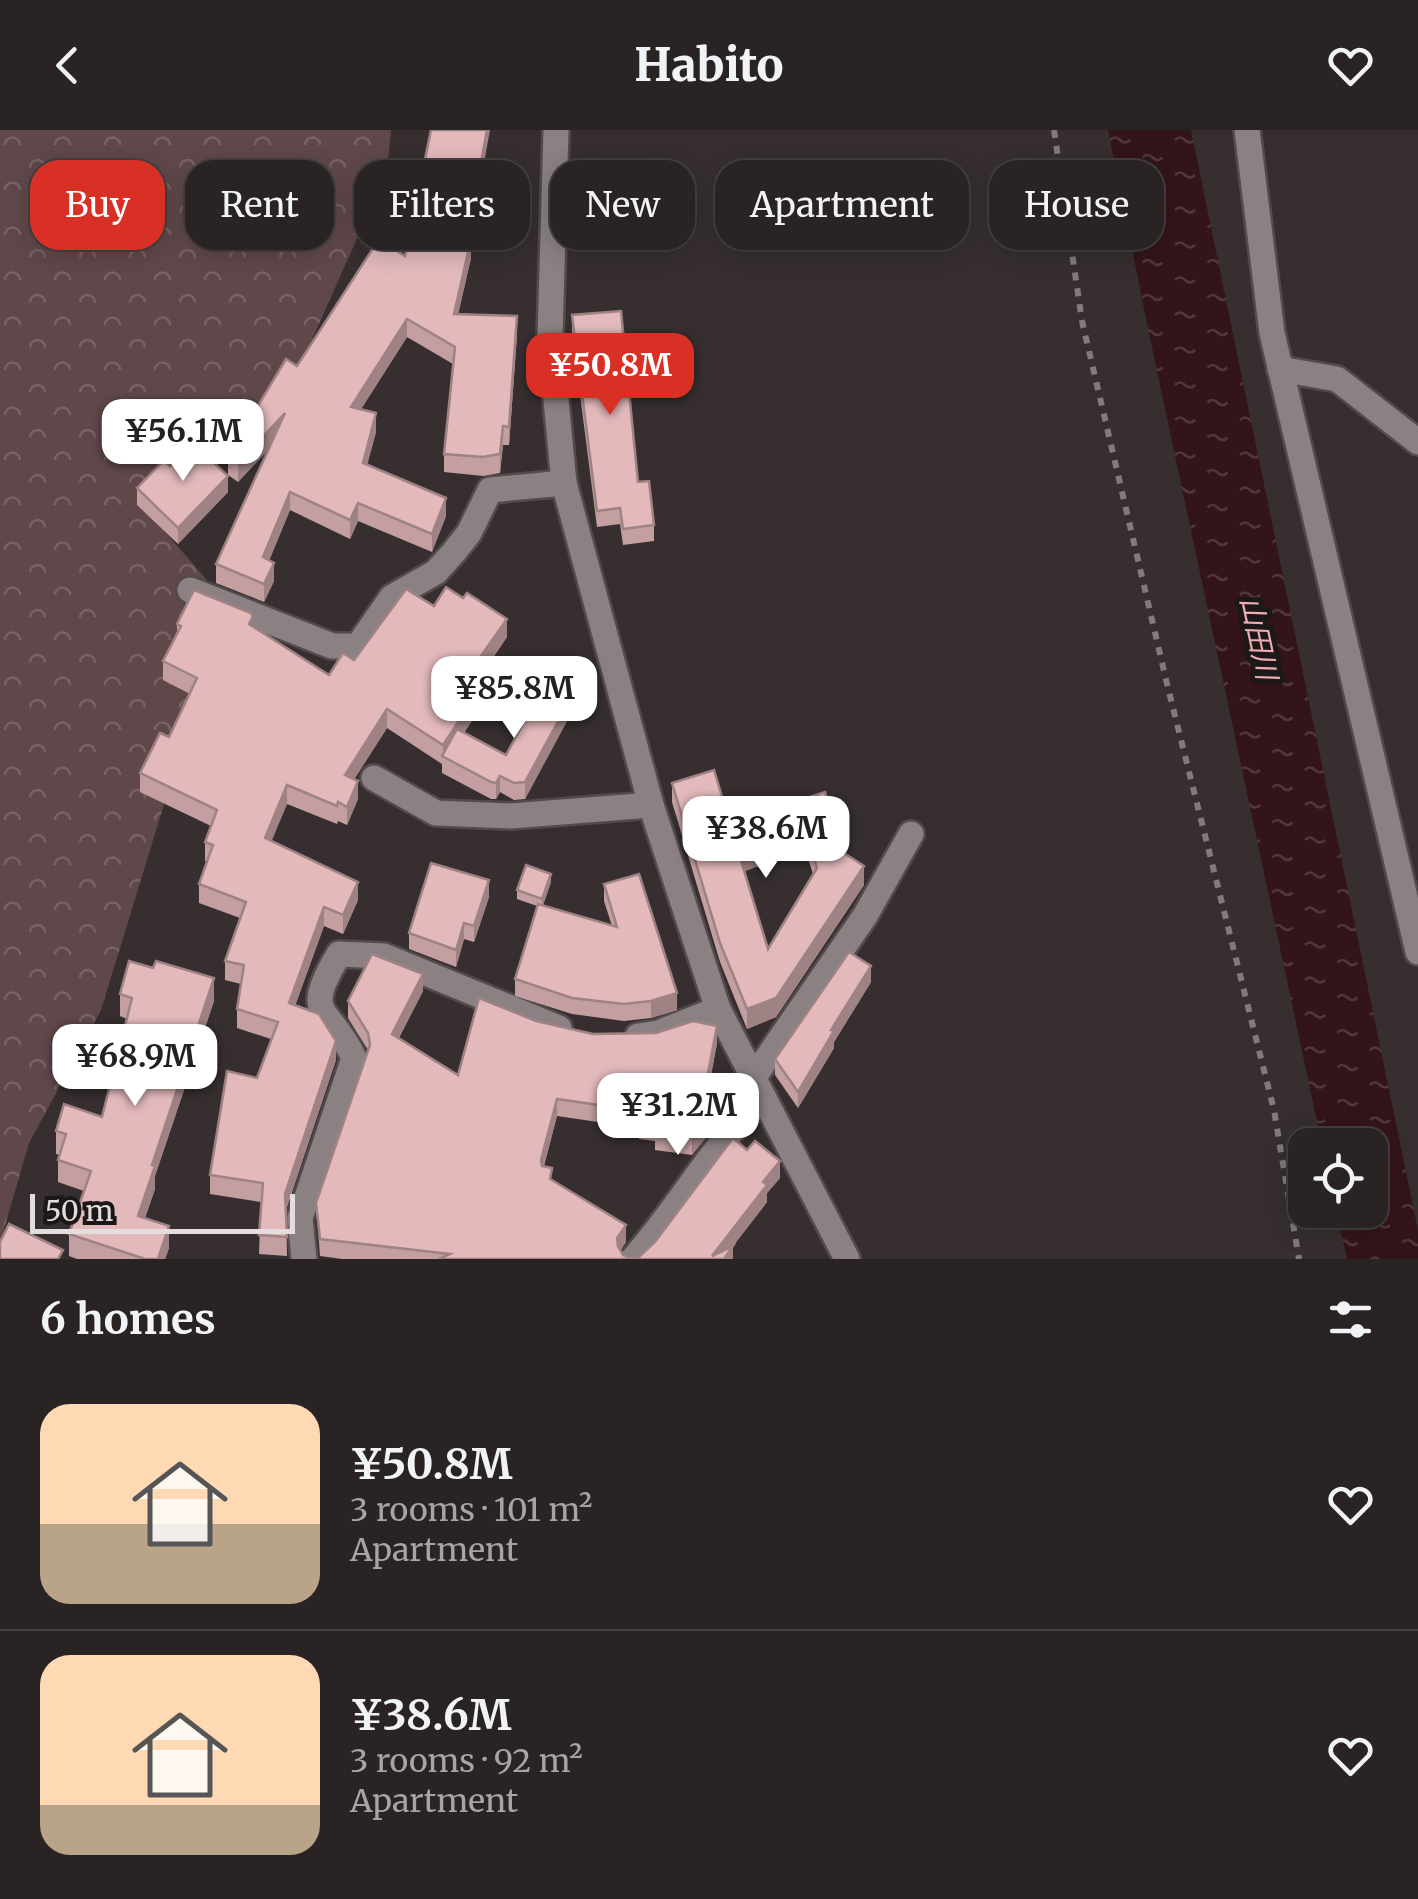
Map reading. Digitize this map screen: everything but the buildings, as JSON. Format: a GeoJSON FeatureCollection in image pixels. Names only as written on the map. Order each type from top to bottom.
{"type":"FeatureCollection","features":[{"type":"Feature","properties":{"kind":"street"},"geometry":{"type":"LineString","coordinates":[[556,130],[550,338],[564,483],[651,805],[718,1008],[847,1259]]}},
{"type":"Feature","properties":{"kind":"street"},"geometry":{"type":"LineString","coordinates":[[1248,130],[1272,333],[1418,952]]}},
{"type":"Feature","properties":{"kind":"street"},"geometry":{"type":"LineString","coordinates":[[1280,369],[1336,379],[1418,442]]}},
{"type":"Feature","properties":{"kind":"street"},"geometry":{"type":"LineString","coordinates":[[190,590],[332,646],[358,646],[392,597],[436,572],[454,552],[469,533],[490,490],[564,483]]}},
{"type":"Feature","properties":{"kind":"street"},"geometry":{"type":"LineString","coordinates":[[374,778],[436,813],[511,816],[651,805]]}},
{"type":"Feature","properties":{"kind":"street"},"geometry":{"type":"LineString","coordinates":[[634,1259],[741,1118],[912,834]]}},
{"type":"Feature","properties":{"kind":"street"},"geometry":{"type":"LineString","coordinates":[[304,1259],[300,1218],[354,1058],[319,1002],[320,987],[339,954],[384,956],[538,1022],[577,1034]]}},
{"type":"Feature","properties":{"kind":"street"},"geometry":{"type":"LineString","coordinates":[[607,1036],[658,1033],[718,1008]]}},
{"type":"Feature","properties":{"kind":"path"},"geometry":{"type":"LineString","coordinates":[[1054,130],[1082,321],[1168,688],[1274,1110],[1299,1259]]}},
{"type":"Feature","properties":{"kind":"green space"},"geometry":{"type":"Polygon","coordinates":[[[0,130],[391,130],[388,160],[354,160],[354,245],[302,362],[204,455],[153,518],[226,602],[101,1010],[29,1143],[0,1243],[0,130]]]}},
{"type":"Feature","properties":{"kind":"water","name":"山田川"},"geometry":{"type":"Polygon","coordinates":[[[1108,130],[1191,130],[1418,1230],[1418,1259],[1347,1259],[1340,1228],[1388,1228],[1388,1128],[1318,1128],[1132,250],[1164,250],[1164,160],[1114,160],[1108,130]]]}}]}
